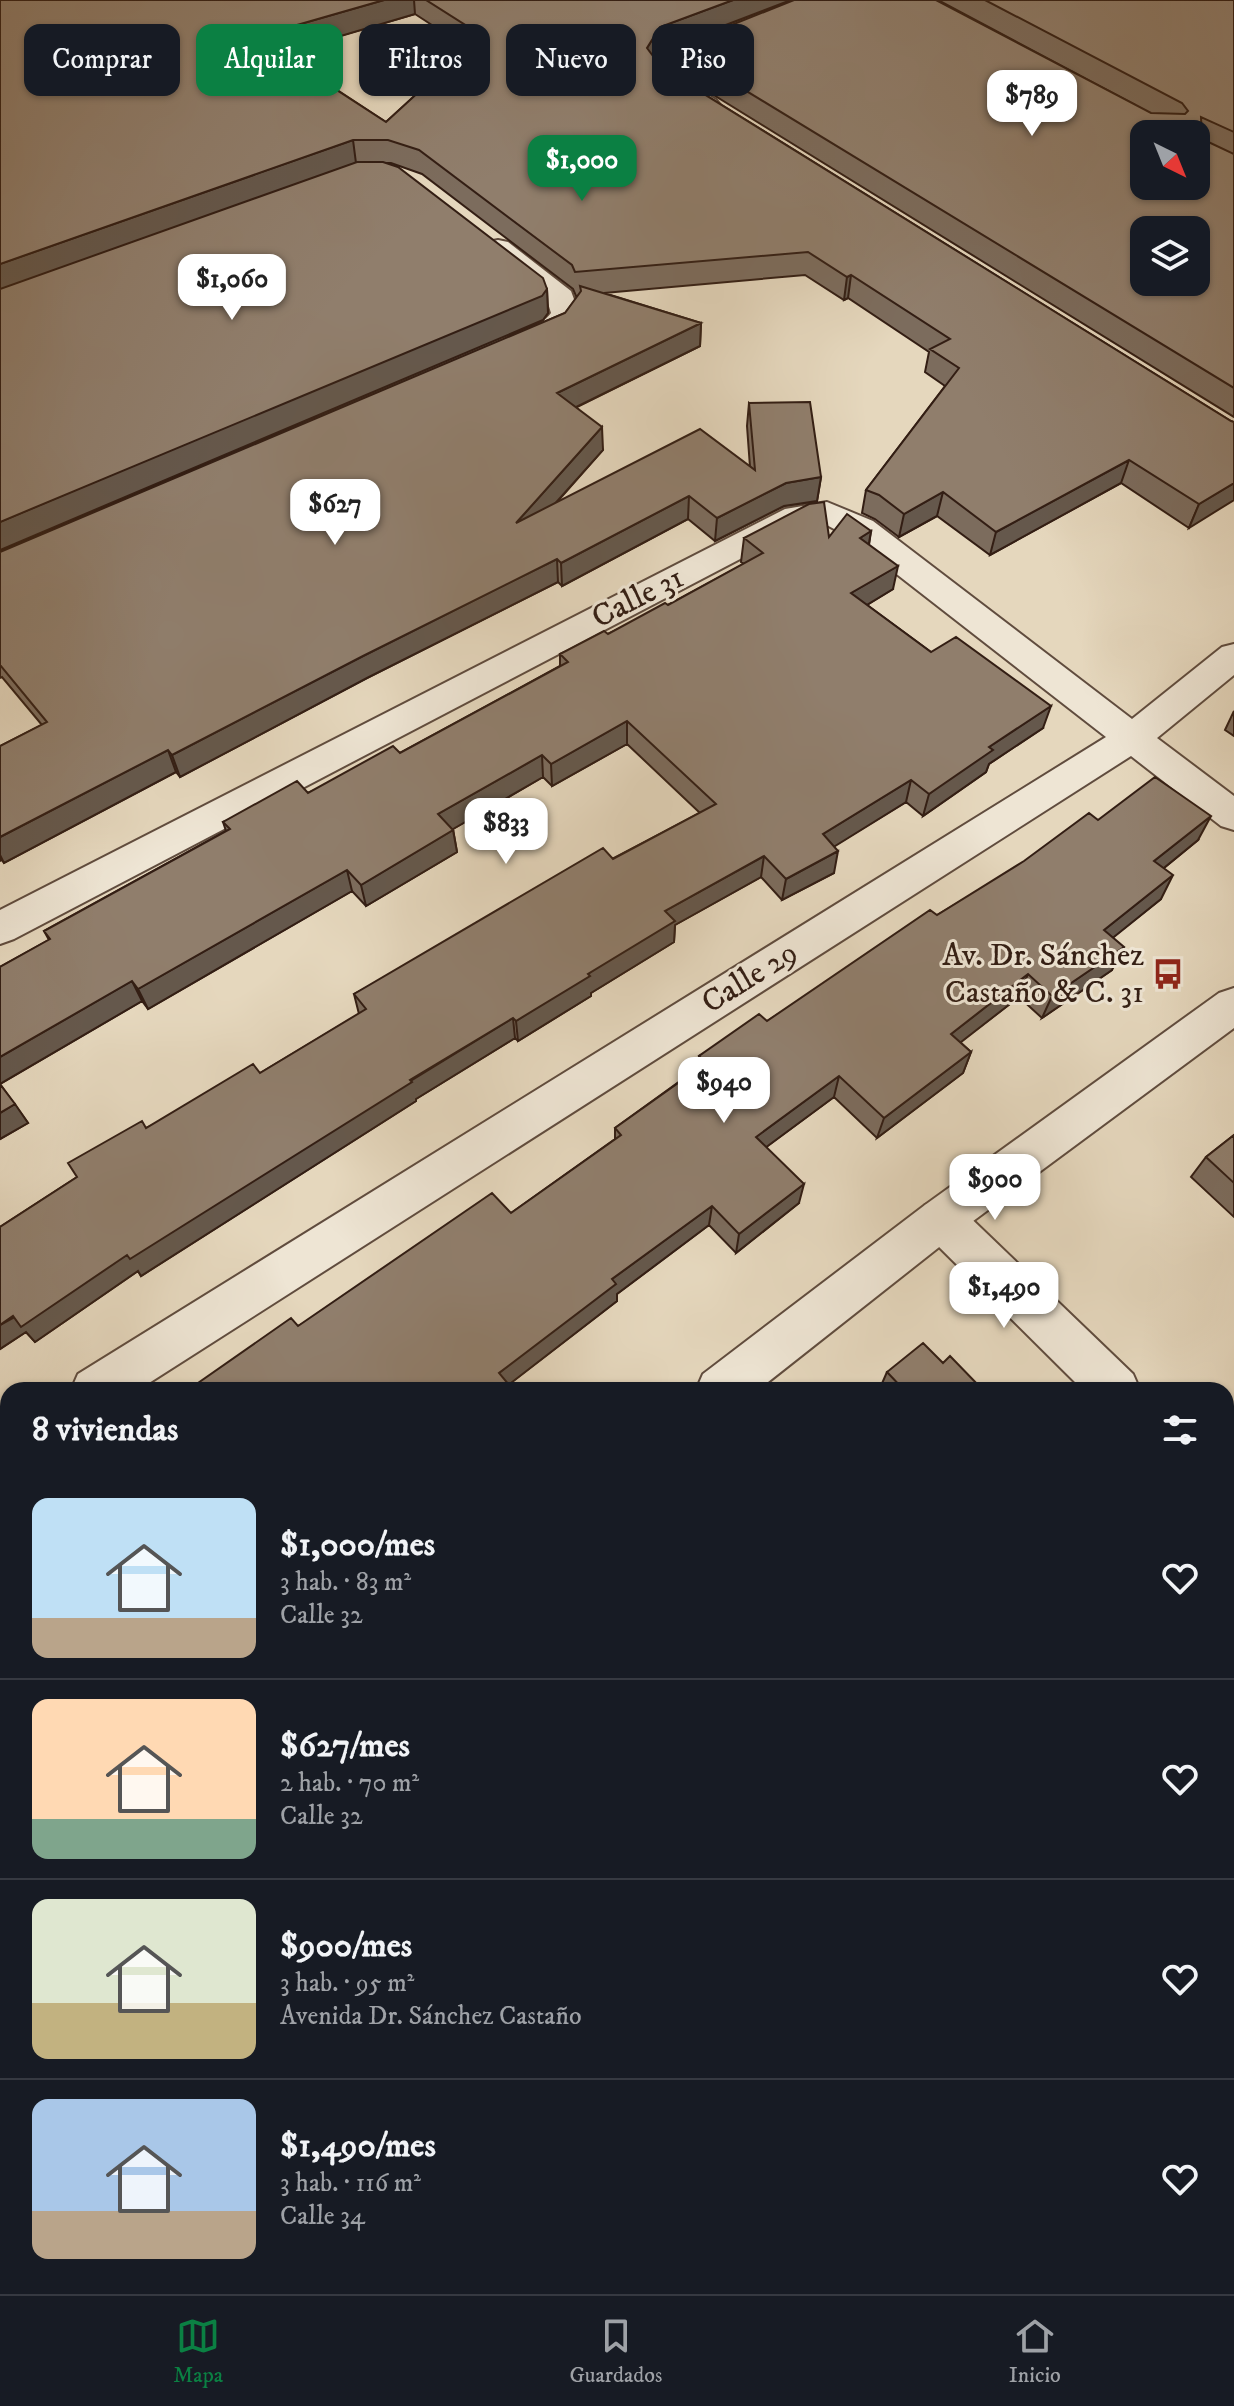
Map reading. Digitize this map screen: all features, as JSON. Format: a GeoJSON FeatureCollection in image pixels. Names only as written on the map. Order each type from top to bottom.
{"type":"FeatureCollection","features":[{"type":"Feature","properties":{"kind":"street"},"geometry":{"type":"LineString","coordinates":[[726,117],[672,83],[661,69],[670,58],[820,0]]}},
{"type":"Feature","properties":{"kind":"street"},"geometry":{"type":"LineString","coordinates":[[473,230],[561,297],[565,313],[555,328],[496,353]]}},
{"type":"Feature","properties":{"kind":"street","name":"Calle 31"},"geometry":{"type":"LineString","coordinates":[[0,928],[797,516],[827,512],[861,529],[1234,816]]}},
{"type":"Feature","properties":{"kind":"street","name":"Calle 29"},"geometry":{"type":"LineString","coordinates":[[108,1382],[1134,737],[1234,656]]}},
{"type":"Feature","properties":{"kind":"street"},"geometry":{"type":"LineString","coordinates":[[730,1382],[941,1219],[1234,1005]]}},
{"type":"Feature","properties":{"kind":"street"},"geometry":{"type":"LineString","coordinates":[[941,1219],[1108,1382]]}},
{"type":"Feature","properties":{"kind":"building"},"geometry":{"type":"Polygon","coordinates":[[[0,0],[384,0],[300,24],[196,24],[196,96],[343,94],[386,122],[414,96],[490,96],[490,24],[464,24],[426,0],[733,0],[668,24],[652,24],[652,40],[647,48],[652,55],[652,96],[707,96],[1234,422],[1234,483],[1199,504],[1129,460],[996,532],[943,492],[904,514],[879,495],[866,490],[959,368],[930,349],[950,339],[851,275],[847,277],[808,252],[575,272],[572,265],[419,150],[388,140],[353,140],[0,264],[0,0]]]}},
{"type":"Feature","properties":{"kind":"building"},"geometry":{"type":"Polygon","coordinates":[[[794,0],[936,0],[1151,113],[1185,114],[1188,111],[1182,103],[985,0],[1234,0],[1234,132],[1201,117],[1201,120],[1130,120],[1130,200],[1210,200],[1210,143],[1234,154],[1234,388],[754,96],[754,24],[734,24],[794,0]]]}},
{"type":"Feature","properties":{"kind":"building"},"geometry":{"type":"Polygon","coordinates":[[[357,162],[383,162],[398,167],[543,278],[547,289],[542,296],[0,522],[0,289],[357,162]]]}},
{"type":"Feature","properties":{"kind":"building"},"geometry":{"type":"Polygon","coordinates":[[[580,286],[701,323],[557,393],[602,427],[516,523],[700,429],[755,470],[749,403],[810,402],[821,477],[786,483],[717,518],[689,496],[561,563],[557,559],[363,656],[172,755],[168,750],[0,837],[0,746],[47,722],[0,665],[0,552],[565,313],[581,291],[580,286]]]}},
{"type":"Feature","properties":{"kind":"building"},"geometry":{"type":"Polygon","coordinates":[[[824,502],[829,537],[847,514],[871,531],[860,538],[898,566],[851,593],[931,652],[956,637],[1051,706],[989,747],[993,750],[929,794],[911,780],[823,834],[838,851],[786,879],[764,856],[665,911],[675,921],[588,974],[590,976],[410,1080],[412,1082],[130,1259],[127,1255],[21,1327],[13,1316],[0,1325],[0,1227],[77,1177],[68,1163],[142,1121],[146,1128],[253,1064],[260,1073],[366,1009],[354,994],[603,848],[613,859],[716,804],[627,721],[551,764],[542,755],[438,814],[453,830],[361,885],[347,870],[138,989],[132,981],[0,1057],[0,967],[50,939],[44,931],[230,829],[223,822],[297,781],[308,793],[393,746],[400,753],[568,662],[560,654],[604,631],[608,634],[665,603],[668,605],[763,553],[744,538],[809,504],[824,502]]]}},
{"type":"Feature","properties":{"kind":"building"},"geometry":{"type":"Polygon","coordinates":[[[1155,777],[1211,816],[1154,861],[1173,875],[1104,930],[1124,947],[1052,996],[1028,974],[951,1034],[971,1052],[884,1118],[839,1076],[756,1137],[804,1184],[739,1234],[712,1206],[612,1279],[616,1284],[499,1373],[507,1382],[199,1382],[291,1318],[298,1326],[492,1193],[511,1213],[621,1135],[615,1128],[706,1063],[699,1056],[759,1014],[767,1021],[930,910],[937,915],[1024,861],[1089,813],[1098,820],[1155,777]]]}},
{"type":"Feature","properties":{"kind":"building"},"geometry":{"type":"Polygon","coordinates":[[[0,1084],[15,1104],[0,1113],[0,1084]]]}},
{"type":"Feature","properties":{"kind":"building"},"geometry":{"type":"Polygon","coordinates":[[[1234,1135],[1234,1183],[1206,1157],[1234,1135]]]}},
{"type":"Feature","properties":{"kind":"building"},"geometry":{"type":"Polygon","coordinates":[[[923,1343],[943,1363],[950,1356],[975,1382],[896,1382],[887,1372],[923,1343]]]}},
{"type":"Feature","properties":{"kind":"place","name":"Av. Dr. Sánchez Castaño & C. 31"},"geometry":{"type":"Point","coordinates":[1168,974]}}]}
